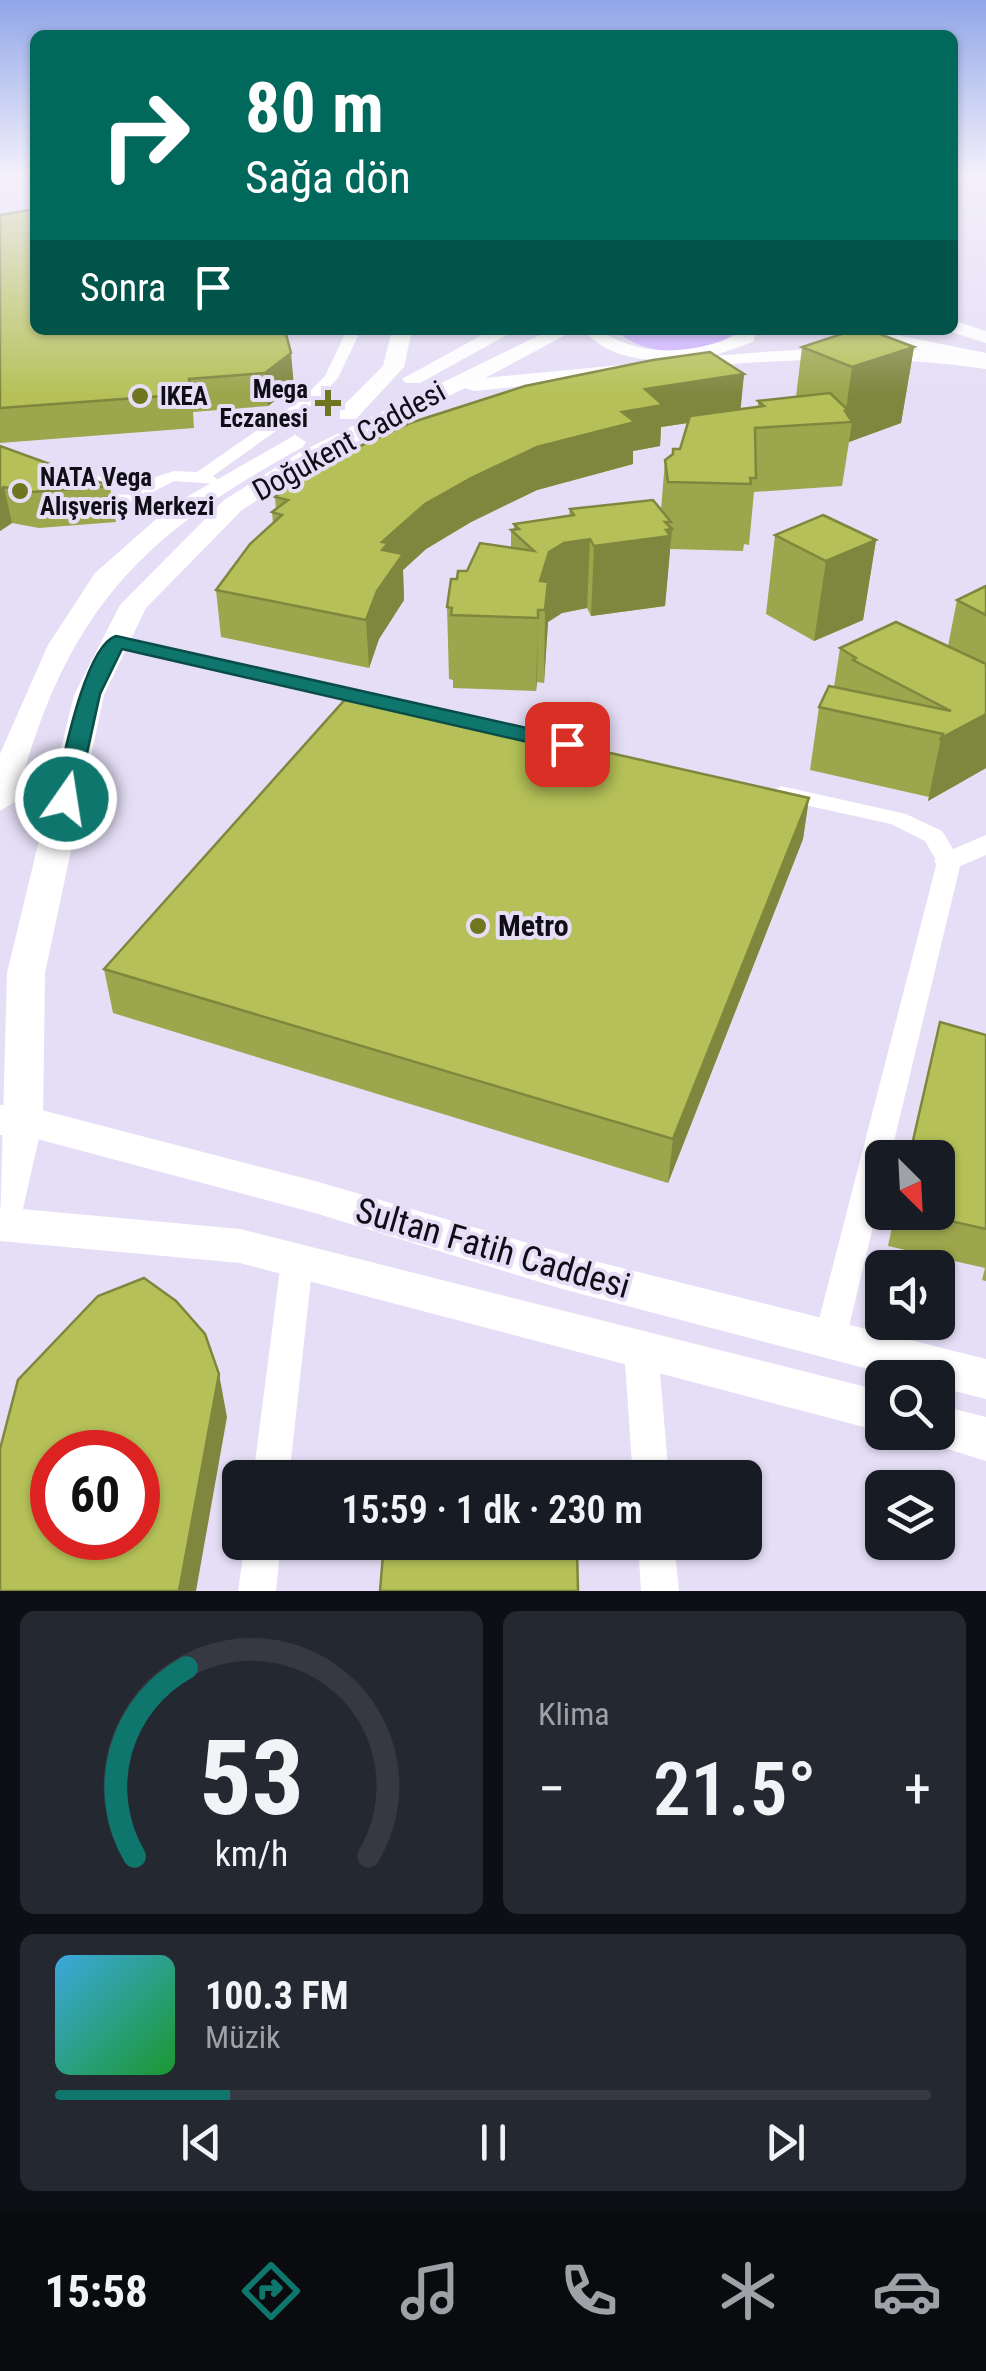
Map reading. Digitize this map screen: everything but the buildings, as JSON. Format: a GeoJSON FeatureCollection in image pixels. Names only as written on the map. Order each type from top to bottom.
{"type":"FeatureCollection","features":[{"type":"Feature","properties":{"kind":"main road"},"geometry":{"type":"LineString","coordinates":[[958,328],[986,339]]}},
{"type":"Feature","properties":{"kind":"main road"},"geometry":{"type":"LineString","coordinates":[[358,419],[394,368],[404,346],[403,335]]}},
{"type":"Feature","properties":{"kind":"main road","name":"Doğukent Caddesi"},"geometry":{"type":"LineString","coordinates":[[0,1213],[26,973],[89,694],[134,605],[234,505],[358,419],[498,335]]}},
{"type":"Feature","properties":{"kind":"main road","name":"Doğukent Caddesi"},"geometry":{"type":"LineString","coordinates":[[0,801],[8,772],[86,604],[154,530],[184,508],[209,480],[553,335]]}},
{"type":"Feature","properties":{"kind":"main road"},"geometry":{"type":"LineString","coordinates":[[597,335],[630,351],[661,355],[730,348],[746,335]]}},
{"type":"Feature","properties":{"kind":"main road"},"geometry":{"type":"LineString","coordinates":[[869,335],[986,361]]}},
{"type":"Feature","properties":{"kind":"main road"},"geometry":{"type":"LineString","coordinates":[[958,335],[986,339]]}},
{"type":"Feature","properties":{"kind":"main road"},"geometry":{"type":"LineString","coordinates":[[358,419],[426,398],[516,378],[816,353],[927,354],[986,361]]}},
{"type":"Feature","properties":{"kind":"main road","name":"Sultan Fatih Caddesi"},"geometry":{"type":"LineString","coordinates":[[11,1120],[315,1197],[566,1272],[986,1380]]}},
{"type":"Feature","properties":{"kind":"main road","name":"Sultan Fatih Caddesi"},"geometry":{"type":"LineString","coordinates":[[0,1224],[240,1246],[865,1408]]}},
{"type":"Feature","properties":{"kind":"main road"},"geometry":{"type":"LineString","coordinates":[[955,1431],[986,1439]]}},
{"type":"Feature","properties":{"kind":"street"},"geometry":{"type":"LineString","coordinates":[[184,508],[146,493],[180,475],[209,480],[307,402],[331,378],[351,335]]}},
{"type":"Feature","properties":{"kind":"street"},"geometry":{"type":"LineString","coordinates":[[116,642],[402,706]]}},
{"type":"Feature","properties":{"kind":"street"},"geometry":{"type":"LineString","coordinates":[[765,789],[898,820],[934,836],[949,862],[830,1340]]}},
{"type":"Feature","properties":{"kind":"street"},"geometry":{"type":"LineString","coordinates":[[949,862],[986,844]]}},
{"type":"Feature","properties":{"kind":"street"},"geometry":{"type":"LineString","coordinates":[[273,1460],[297,1261]]}},
{"type":"Feature","properties":{"kind":"street"},"geometry":{"type":"LineString","coordinates":[[640,1349],[649,1460]]}},
{"type":"Feature","properties":{"kind":"street"},"geometry":{"type":"LineString","coordinates":[[258,1591],[261,1560]]}},
{"type":"Feature","properties":{"kind":"street"},"geometry":{"type":"LineString","coordinates":[[657,1560],[660,1591]]}},
{"type":"Feature","properties":{"kind":"shaded area"},"geometry":{"type":"Polygon","coordinates":[[[623,335],[730,335],[711,346],[676,351],[642,346],[623,335]]]}},
{"type":"Feature","properties":{"kind":"place","name":"IKEA"},"geometry":{"type":"Point","coordinates":[140,396]}},
{"type":"Feature","properties":{"kind":"place","name":"Mega Eczanesi"},"geometry":{"type":"Point","coordinates":[328,403]}},
{"type":"Feature","properties":{"kind":"place","name":"NATA Vega Alışveriş Merkezi"},"geometry":{"type":"Point","coordinates":[20,491]}},
{"type":"Feature","properties":{"kind":"place","name":"Metro"},"geometry":{"type":"Point","coordinates":[478,926]}},
{"type":"Feature","properties":{"kind":"route"},"geometry":{"type":"LineString","coordinates":[[66,799],[89,694],[116,642],[567,744]]}}]}
